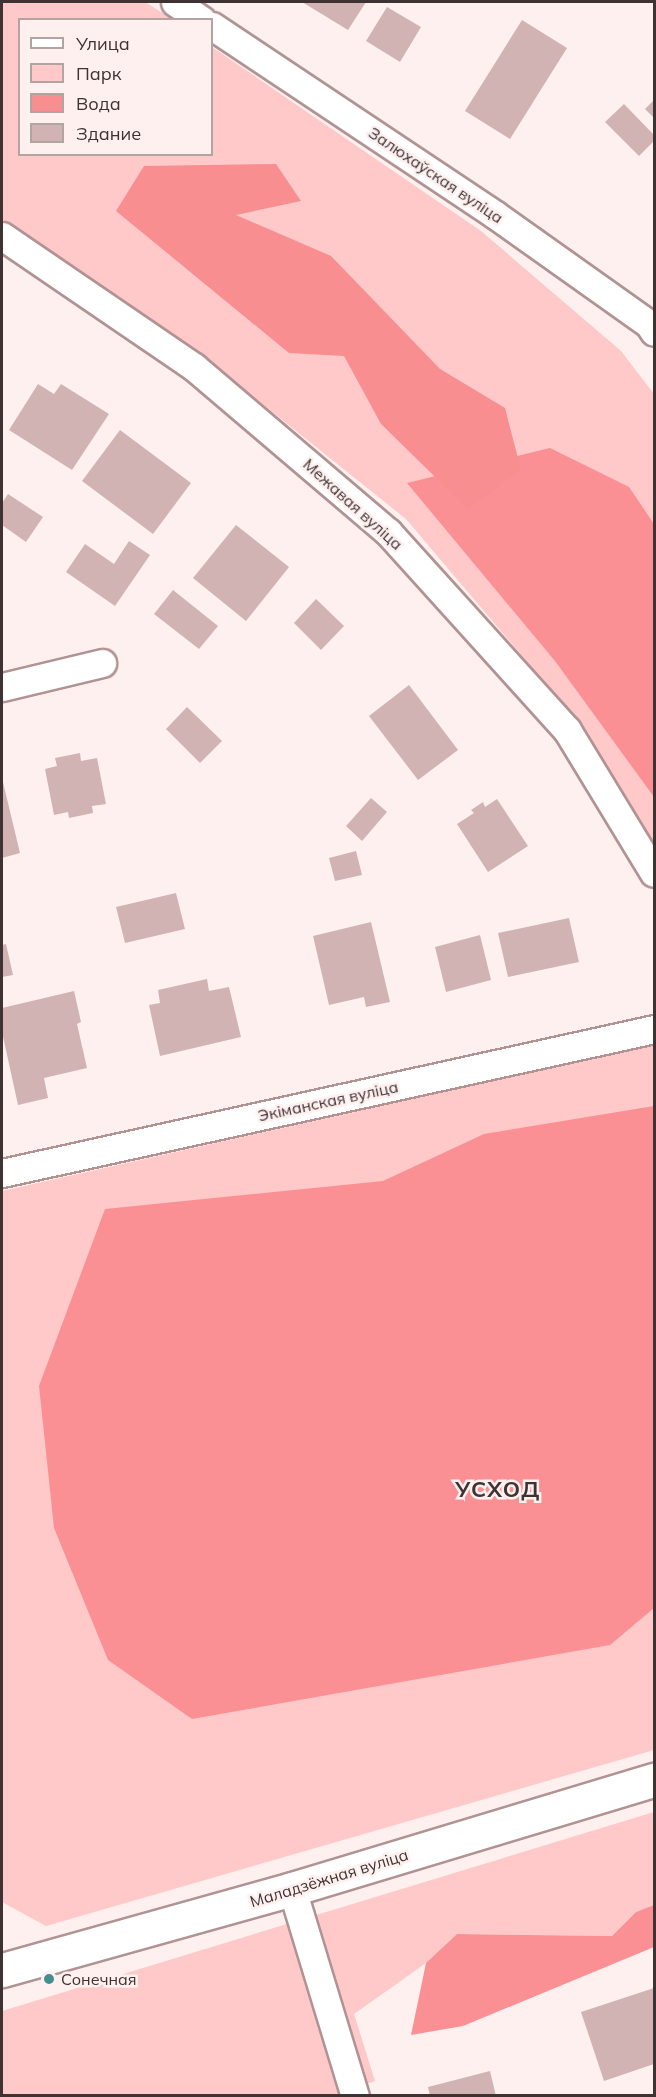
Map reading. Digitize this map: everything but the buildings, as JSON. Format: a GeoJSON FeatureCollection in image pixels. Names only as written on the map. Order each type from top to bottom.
{"type":"FeatureCollection","features":[{"type":"Feature","properties":{"kind":"main road","name":"Маладзёжная вуліца"},"geometry":{"type":"LineString","coordinates":[[2,1971],[292,1889],[654,1780]]}},
{"type":"Feature","properties":{"kind":"street"},"geometry":{"type":"LineString","coordinates":[[175,2],[199,18]]}},
{"type":"Feature","properties":{"kind":"street","name":"Залюхаўская вуліца"},"geometry":{"type":"LineString","coordinates":[[213,27],[484,207],[653,325]]}},
{"type":"Feature","properties":{"kind":"street","name":"Межавая вуліца"},"geometry":{"type":"LineString","coordinates":[[2,236],[194,367],[388,532],[567,730],[654,873]]}},
{"type":"Feature","properties":{"kind":"street"},"geometry":{"type":"LineString","coordinates":[[2,687],[102,663]]}},
{"type":"Feature","properties":{"kind":"street","name":"Экіманская вуліца"},"geometry":{"type":"LineString","coordinates":[[2,1173],[654,1029]]}},
{"type":"Feature","properties":{"kind":"street"},"geometry":{"type":"LineString","coordinates":[[292,1889],[355,2096]]}},
{"type":"Feature","properties":{"kind":"green space"},"geometry":{"type":"Polygon","coordinates":[[[2,2],[145,2],[170,18],[18,18],[18,156],[213,156],[213,48],[481,231],[621,351],[654,394],[654,843],[579,723],[406,519],[200,354],[2,219],[2,2]]]}},
{"type":"Feature","properties":{"kind":"green space"},"geometry":{"type":"Polygon","coordinates":[[[654,1045],[654,1750],[46,1926],[2,1902],[2,1191],[654,1045]]]}},
{"type":"Feature","properties":{"kind":"green space"},"geometry":{"type":"Polygon","coordinates":[[[654,1812],[654,1905],[636,1912],[612,1936],[457,1934],[426,1963],[354,2014],[375,2081],[332,2096],[2,2096],[2,2011],[654,1812]]]}},
{"type":"Feature","properties":{"kind":"shaded area"},"geometry":{"type":"Polygon","coordinates":[[[550,448],[629,487],[654,524],[654,797],[555,661],[407,483],[550,448]]]}},
{"type":"Feature","properties":{"kind":"shaded area"},"geometry":{"type":"Polygon","coordinates":[[[654,1106],[654,1608],[610,1645],[192,1719],[108,1660],[54,1528],[39,1386],[105,1209],[383,1181],[484,1134],[654,1106]]]}},
{"type":"Feature","properties":{"kind":"shaded area"},"geometry":{"type":"Polygon","coordinates":[[[654,1905],[654,1947],[463,2026],[411,2035],[426,1963],[457,1934],[612,1936],[636,1912],[654,1905]]]}},
{"type":"Feature","properties":{"kind":"water"},"geometry":{"type":"Polygon","coordinates":[[[276,164],[301,201],[236,215],[331,256],[440,369],[505,408],[521,470],[468,509],[381,424],[344,356],[289,353],[116,211],[144,166],[276,164]]]}},
{"type":"Feature","properties":{"kind":"place","name":"Сонечная"},"geometry":{"type":"Point","coordinates":[49,1979]}},
{"type":"Feature","properties":{"kind":"district","name":"УСХОД"},"geometry":{"type":"Point","coordinates":[498,1490]}}]}
